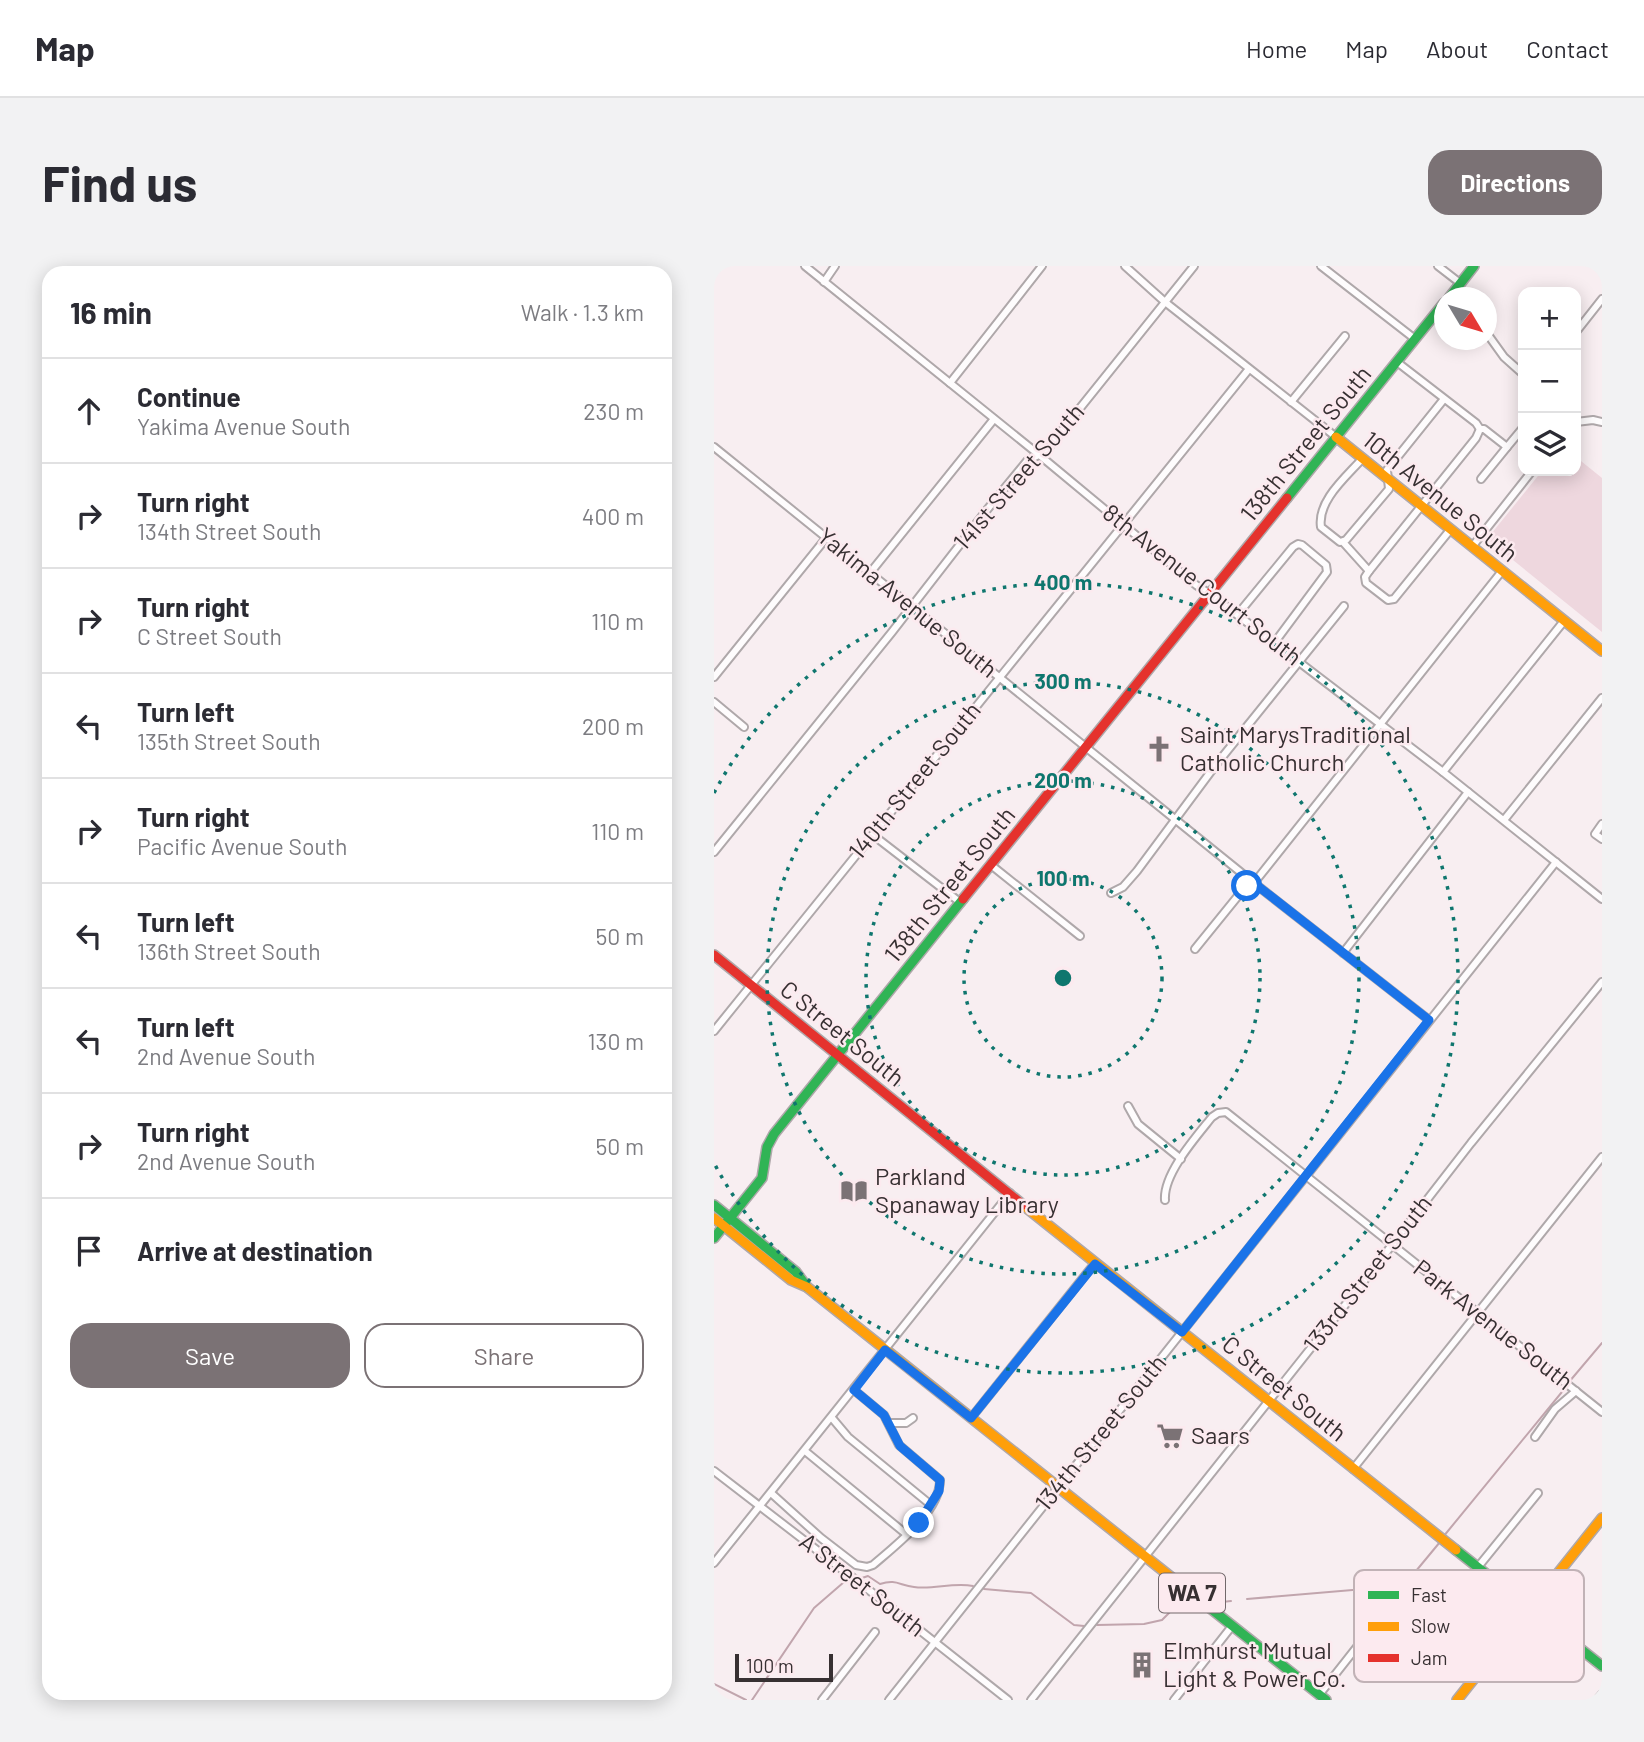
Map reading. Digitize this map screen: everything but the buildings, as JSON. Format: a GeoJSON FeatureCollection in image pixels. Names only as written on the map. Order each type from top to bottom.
{"type":"FeatureCollection","features":[{"type":"Feature","properties":{"kind":"street","name":"8th Avenue Court South"},"geometry":{"type":"LineString","coordinates":[[805,266],[1196,585],[1300,661],[1602,899]]}},
{"type":"Feature","properties":{"kind":"street"},"geometry":{"type":"LineString","coordinates":[[824,282],[835,266]]}},
{"type":"Feature","properties":{"kind":"street"},"geometry":{"type":"LineString","coordinates":[[950,383],[1042,266]]}},
{"type":"Feature","properties":{"kind":"street","name":"10th Avenue South"},"geometry":{"type":"LineString","coordinates":[[1125,266],[1165,302],[1602,651]]}},
{"type":"Feature","properties":{"kind":"street","name":"141st Street South"},"geometry":{"type":"LineString","coordinates":[[714,852],[1027,461],[1046,451],[1194,266]]}},
{"type":"Feature","properties":{"kind":"street"},"geometry":{"type":"LineString","coordinates":[[1321,266],[1415,340]]}},
{"type":"Feature","properties":{"kind":"street"},"geometry":{"type":"LineString","coordinates":[[1438,266],[1460,284]]}},
{"type":"Feature","properties":{"kind":"street"},"geometry":{"type":"LineString","coordinates":[[1458,287],[1474,266]]}},
{"type":"Feature","properties":{"kind":"street"},"geometry":{"type":"LineString","coordinates":[[1581,326],[1602,299]]}},
{"type":"Feature","properties":{"kind":"street","name":"138th Street South"},"geometry":{"type":"LineString","coordinates":[[714,1238],[764,1175],[771,1138],[1434,316]]}},
{"type":"Feature","properties":{"kind":"street"},"geometry":{"type":"LineString","coordinates":[[1291,402],[1345,336]]}},
{"type":"Feature","properties":{"kind":"street"},"geometry":{"type":"LineString","coordinates":[[1497,347],[1518,370]]}},
{"type":"Feature","properties":{"kind":"street"},"geometry":{"type":"LineString","coordinates":[[1397,362],[1476,423],[1480,429],[1472,445],[1364,580],[1388,600],[1394,599],[1450,530]]}},
{"type":"Feature","properties":{"kind":"street","name":"140th Street South"},"geometry":{"type":"LineString","coordinates":[[714,1031],[1249,369]]}},
{"type":"Feature","properties":{"kind":"street"},"geometry":{"type":"LineString","coordinates":[[1343,542],[1389,489],[1387,470],[1444,399]]}},
{"type":"Feature","properties":{"kind":"street"},"geometry":{"type":"LineString","coordinates":[[870,573],[994,419]]}},
{"type":"Feature","properties":{"kind":"street"},"geometry":{"type":"LineString","coordinates":[[1581,421],[1602,422]]}},
{"type":"Feature","properties":{"kind":"street"},"geometry":{"type":"LineString","coordinates":[[1480,429],[1484,429],[1507,447]]}},
{"type":"Feature","properties":{"kind":"street"},"geometry":{"type":"LineString","coordinates":[[1481,479],[1518,434]]}},
{"type":"Feature","properties":{"kind":"street","name":"Yakima Avenue South"},"geometry":{"type":"LineString","coordinates":[[714,447],[1254,883],[1429,1020]]}},
{"type":"Feature","properties":{"kind":"street"},"geometry":{"type":"LineString","coordinates":[[1362,459],[1325,503],[1321,514],[1321,527],[1343,542],[1367,574]]}},
{"type":"Feature","properties":{"kind":"street"},"geometry":{"type":"LineString","coordinates":[[1472,547],[1528,476]]}},
{"type":"Feature","properties":{"kind":"street"},"geometry":{"type":"LineString","coordinates":[[714,677],[827,537]]}},
{"type":"Feature","properties":{"kind":"street"},"geometry":{"type":"LineString","coordinates":[[1238,614],[1293,547],[1302,545],[1328,569],[1275,642]]}},
{"type":"Feature","properties":{"kind":"street"},"geometry":{"type":"LineString","coordinates":[[1195,949],[1242,891],[1254,883],[1502,571]]}},
{"type":"Feature","properties":{"kind":"street"},"geometry":{"type":"LineString","coordinates":[[1111,893],[1123,887],[1344,606]]}},
{"type":"Feature","properties":{"kind":"street"},"geometry":{"type":"LineString","coordinates":[[1443,772],[1564,621]]}},
{"type":"Feature","properties":{"kind":"street"},"geometry":{"type":"LineString","coordinates":[[1504,820],[1602,698]]}},
{"type":"Feature","properties":{"kind":"street"},"geometry":{"type":"LineString","coordinates":[[714,702],[744,727]]}},
{"type":"Feature","properties":{"kind":"street"},"geometry":{"type":"LineString","coordinates":[[1343,953],[1468,792]]}},
{"type":"Feature","properties":{"kind":"street"},"geometry":{"type":"LineString","coordinates":[[1602,824],[1595,834],[1602,839]]}},
{"type":"Feature","properties":{"kind":"street"},"geometry":{"type":"LineString","coordinates":[[873,835],[961,903]]}},
{"type":"Feature","properties":{"kind":"street","name":"134th Street South"},"geometry":{"type":"LineString","coordinates":[[889,1700],[1556,862]]}},
{"type":"Feature","properties":{"kind":"street"},"geometry":{"type":"LineString","coordinates":[[991,865],[1080,936]]}},
{"type":"Feature","properties":{"kind":"street","name":"C Street South"},"geometry":{"type":"LineString","coordinates":[[714,955],[1095,1264],[1482,1570]]}},
{"type":"Feature","properties":{"kind":"street","name":"133rd Street South"},"geometry":{"type":"LineString","coordinates":[[1031,1700],[1471,1143],[1602,982]]}},
{"type":"Feature","properties":{"kind":"street"},"geometry":{"type":"LineString","coordinates":[[1128,1106],[1138,1124],[1181,1159],[1168,1180],[1165,1200]]}},
{"type":"Feature","properties":{"kind":"street","name":"Park Avenue South"},"geometry":{"type":"LineString","coordinates":[[1181,1159],[1210,1120],[1218,1113],[1231,1115],[1602,1412]]}},
{"type":"Feature","properties":{"kind":"street"},"geometry":{"type":"LineString","coordinates":[[1353,1469],[1602,1157]]}},
{"type":"Feature","properties":{"kind":"street"},"geometry":{"type":"LineString","coordinates":[[714,1563],[1010,1193]]}},
{"type":"Feature","properties":{"kind":"street","name":"WA 7"},"geometry":{"type":"LineString","coordinates":[[714,1205],[727,1222],[796,1272],[807,1287],[1320,1698]]}},
{"type":"Feature","properties":{"kind":"street","name":"WA 7"},"geometry":{"type":"LineString","coordinates":[[714,1218],[727,1222]]}},
{"type":"Feature","properties":{"kind":"street"},"geometry":{"type":"LineString","coordinates":[[971,1418],[1095,1264]]}},
{"type":"Feature","properties":{"kind":"street"},"geometry":{"type":"LineString","coordinates":[[771,1493],[856,1565],[869,1566],[919,1523],[939,1491],[940,1480],[900,1446],[884,1415],[854,1390]]}},
{"type":"Feature","properties":{"kind":"street"},"geometry":{"type":"LineString","coordinates":[[1535,1437],[1555,1409],[1576,1391]]}},
{"type":"Feature","properties":{"kind":"street"},"geometry":{"type":"LineString","coordinates":[[832,1418],[848,1437],[931,1505]]}},
{"type":"Feature","properties":{"kind":"street"},"geometry":{"type":"LineString","coordinates":[[890,1423],[906,1423],[913,1418]]}},
{"type":"Feature","properties":{"kind":"street"},"geometry":{"type":"LineString","coordinates":[[805,1451],[906,1534]]}},
{"type":"Feature","properties":{"kind":"street","name":"A Street South"},"geometry":{"type":"LineString","coordinates":[[714,1471],[1008,1700]]}},
{"type":"Feature","properties":{"kind":"street"},"geometry":{"type":"LineString","coordinates":[[1478,1567],[1538,1493]]}},
{"type":"Feature","properties":{"kind":"street"},"geometry":{"type":"LineString","coordinates":[[1560,1570],[1602,1518]]}},
{"type":"Feature","properties":{"kind":"street"},"geometry":{"type":"LineString","coordinates":[[1174,1700],[1232,1626]]}},
{"type":"Feature","properties":{"kind":"street"},"geometry":{"type":"LineString","coordinates":[[822,1700],[875,1632]]}},
{"type":"Feature","properties":{"kind":"street"},"geometry":{"type":"LineString","coordinates":[[1320,1698],[1354,1652]]}},
{"type":"Feature","properties":{"kind":"street","name":"C Street South"},"geometry":{"type":"LineString","coordinates":[[1584,1652],[1602,1666]]}},
{"type":"Feature","properties":{"kind":"street"},"geometry":{"type":"LineString","coordinates":[[1457,1700],[1471,1682]]}},
{"type":"Feature","properties":{"kind":"street"},"geometry":{"type":"LineString","coordinates":[[1598,1700],[1602,1694]]}},
{"type":"Feature","properties":{"kind":"shaded area"},"geometry":{"type":"Polygon","coordinates":[[[1581,461],[1602,478],[1602,632],[1487,539],[1538,476],[1581,476],[1581,461]]]}},
{"type":"Feature","properties":{"kind":"waterway"},"geometry":{"type":"LineString","coordinates":[[1569,1382],[1602,1343]]}},
{"type":"Feature","properties":{"kind":"waterway"},"geometry":{"type":"LineString","coordinates":[[1443,1537],[1566,1387]]}},
{"type":"Feature","properties":{"kind":"waterway"},"geometry":{"type":"LineString","coordinates":[[1417,1570],[1440,1542]]}},
{"type":"Feature","properties":{"kind":"waterway"},"geometry":{"type":"LineString","coordinates":[[862,1578],[868,1576],[880,1584],[894,1582],[921,1588],[973,1586]]}},
{"type":"Feature","properties":{"kind":"waterway"},"geometry":{"type":"LineString","coordinates":[[752,1700],[814,1608],[844,1582],[849,1581]]}},
{"type":"Feature","properties":{"kind":"waterway"},"geometry":{"type":"LineString","coordinates":[[984,1589],[1031,1593],[1074,1625],[1084,1626]]}},
{"type":"Feature","properties":{"kind":"waterway"},"geometry":{"type":"LineString","coordinates":[[1247,1599],[1354,1590]]}},
{"type":"Feature","properties":{"kind":"waterway"},"geometry":{"type":"LineString","coordinates":[[1222,1602],[1231,1601]]}},
{"type":"Feature","properties":{"kind":"waterway"},"geometry":{"type":"LineString","coordinates":[[1097,1625],[1144,1624],[1162,1620],[1172,1610],[1189,1606]]}},
{"type":"Feature","properties":{"kind":"waterway"},"geometry":{"type":"LineString","coordinates":[[714,1684],[746,1700]]}},
{"type":"Feature","properties":{"kind":"traffic: fast"},"geometry":{"type":"LineString","coordinates":[[1458,287],[1474,266]]}},
{"type":"Feature","properties":{"kind":"traffic: fast"},"geometry":{"type":"LineString","coordinates":[[1287,498],[1434,315]]}},
{"type":"Feature","properties":{"kind":"traffic: fast"},"geometry":{"type":"LineString","coordinates":[[714,1238],[762,1178],[767,1147],[774,1134],[963,899]]}},
{"type":"Feature","properties":{"kind":"traffic: fast"},"geometry":{"type":"LineString","coordinates":[[714,1205],[796,1272],[807,1287]]}},
{"type":"Feature","properties":{"kind":"traffic: fast"},"geometry":{"type":"LineString","coordinates":[[1456,1550],[1481,1570]]}},
{"type":"Feature","properties":{"kind":"traffic: fast"},"geometry":{"type":"LineString","coordinates":[[1181,1585],[1326,1700]]}},
{"type":"Feature","properties":{"kind":"traffic: fast"},"geometry":{"type":"LineString","coordinates":[[1584,1652],[1602,1666]]}},
{"type":"Feature","properties":{"kind":"traffic: slow"},"geometry":{"type":"LineString","coordinates":[[1336,437],[1602,651]]}},
{"type":"Feature","properties":{"kind":"traffic: slow"},"geometry":{"type":"LineString","coordinates":[[1023,1205],[1456,1550]]}},
{"type":"Feature","properties":{"kind":"traffic: slow"},"geometry":{"type":"LineString","coordinates":[[714,1218],[791,1280],[807,1287],[1181,1585]]}},
{"type":"Feature","properties":{"kind":"traffic: slow"},"geometry":{"type":"LineString","coordinates":[[1561,1570],[1602,1518]]}},
{"type":"Feature","properties":{"kind":"traffic: slow"},"geometry":{"type":"LineString","coordinates":[[1457,1700],[1471,1682]]}},
{"type":"Feature","properties":{"kind":"traffic: jam"},"geometry":{"type":"LineString","coordinates":[[963,899],[1287,498]]}},
{"type":"Feature","properties":{"kind":"traffic: jam"},"geometry":{"type":"LineString","coordinates":[[714,955],[1023,1205]]}},
{"type":"Feature","properties":{"kind":"place","name":"Saint MarysTraditional Catholic Church"},"geometry":{"type":"Point","coordinates":[1159,749]}},
{"type":"Feature","properties":{"kind":"place","name":"Parkland Spanaway Library"},"geometry":{"type":"Point","coordinates":[854,1191]}},
{"type":"Feature","properties":{"kind":"place","name":"Saars"},"geometry":{"type":"Point","coordinates":[1170,1436]}},
{"type":"Feature","properties":{"kind":"place","name":"Elmhurst Mutual Light & Power Co."},"geometry":{"type":"Point","coordinates":[1142,1665]}},
{"type":"Feature","properties":{"kind":"route"},"geometry":{"type":"LineString","coordinates":[[919,1523],[936,1498],[940,1480],[900,1446],[884,1415],[854,1390],[885,1350],[971,1418],[1095,1264],[1182,1332],[1429,1020],[1254,883],[1247,886]]}}]}
